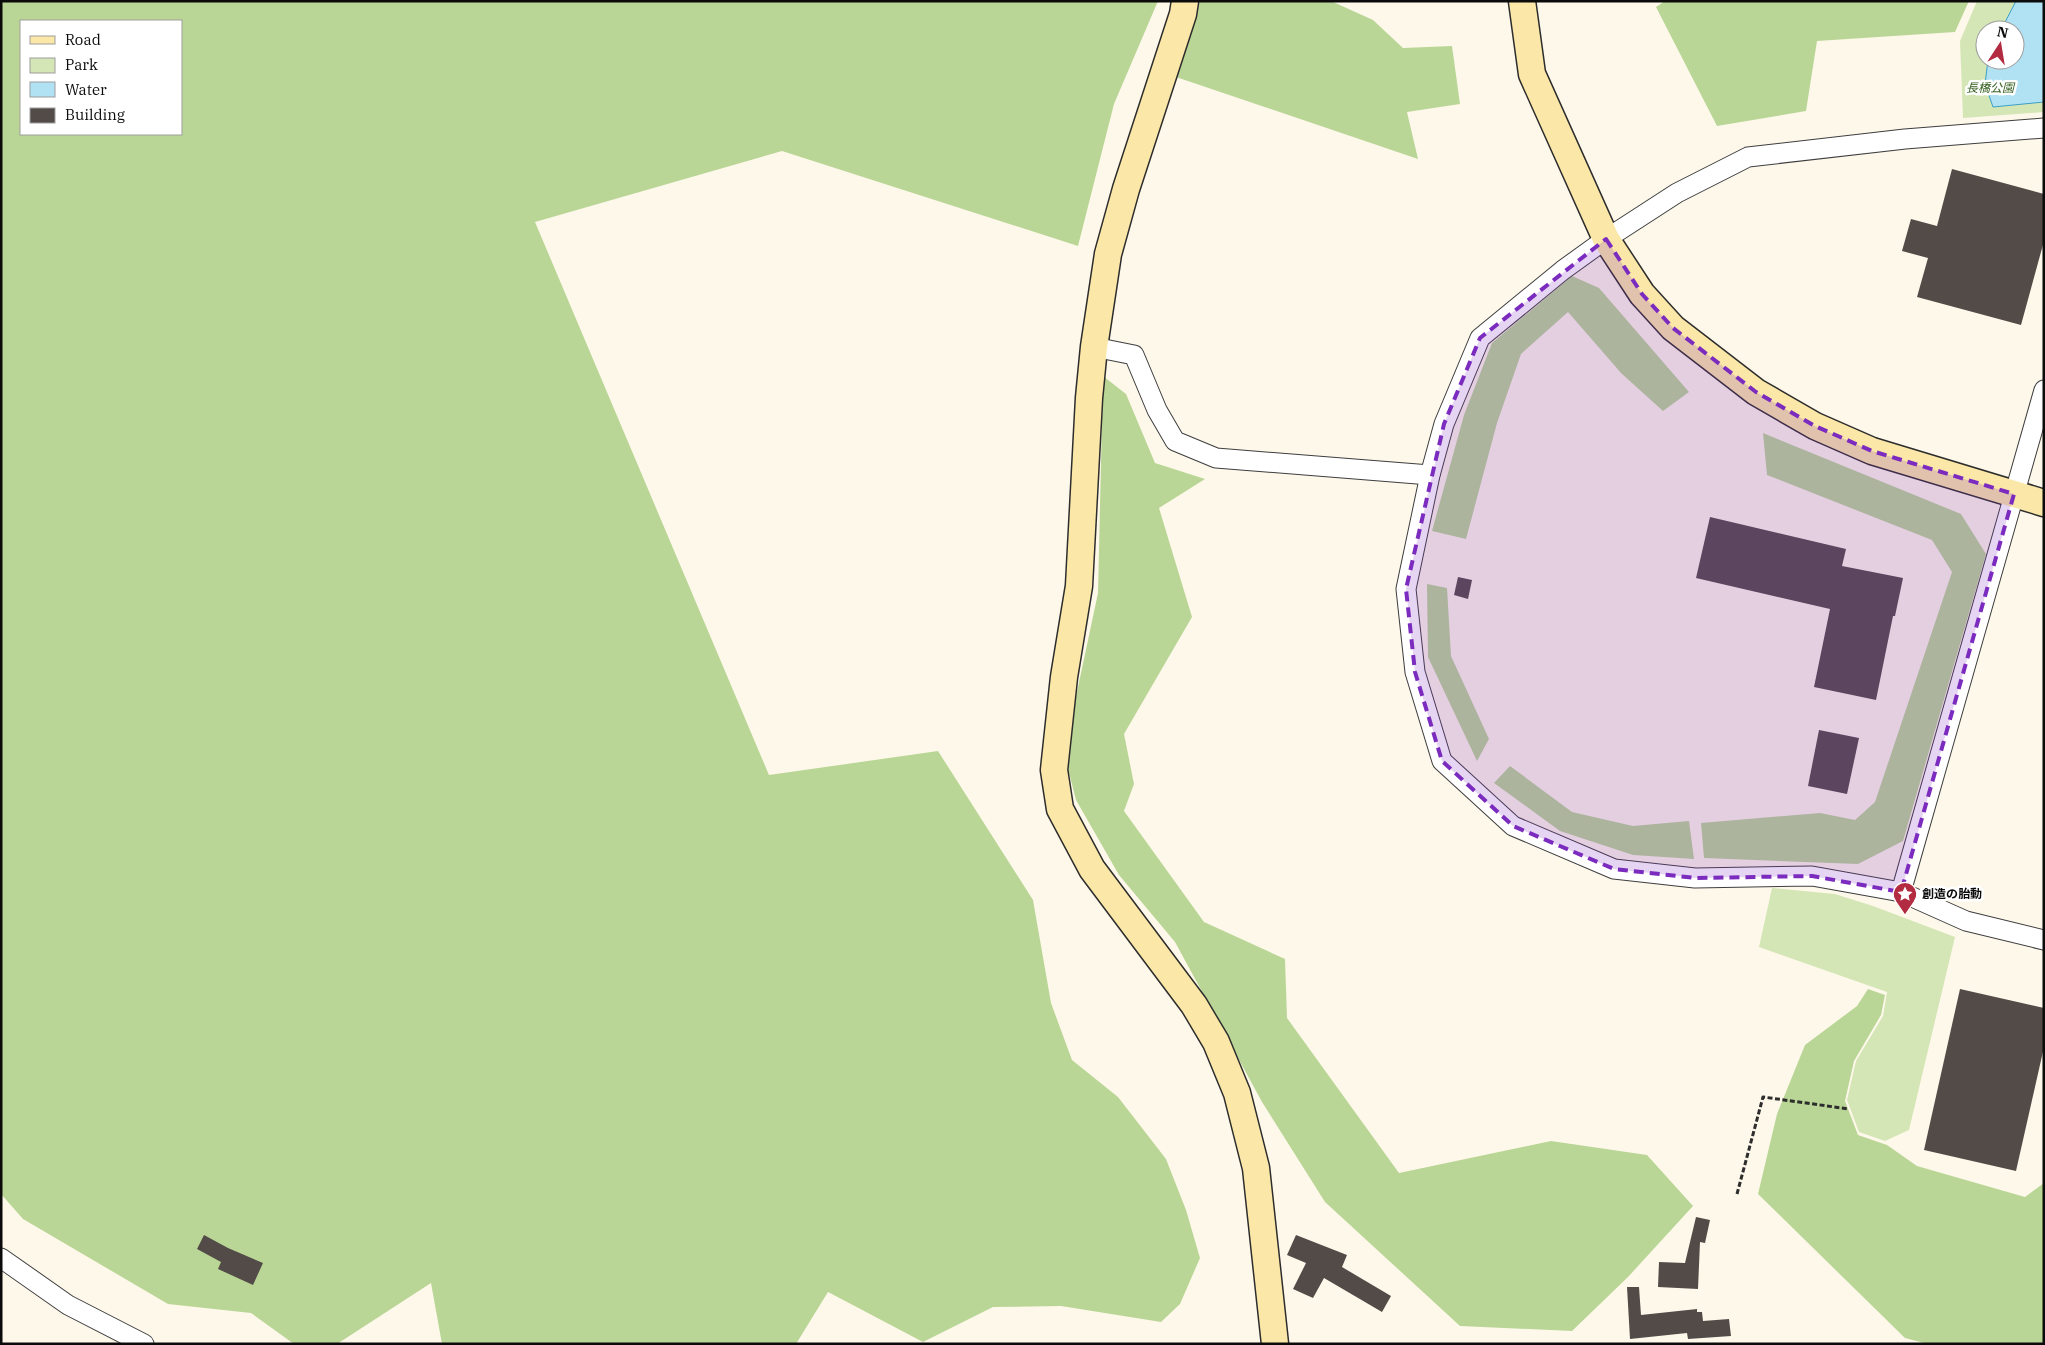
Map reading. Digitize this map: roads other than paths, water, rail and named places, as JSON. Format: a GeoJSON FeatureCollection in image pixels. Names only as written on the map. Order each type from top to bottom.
{"type":"FeatureCollection","features":[{"type":"Feature","properties":{"kind":"street"},"geometry":{"type":"LineString","coordinates":[[1185,1],[1183,14],[1126,189],[1108,254],[1094,347],[1089,398],[1079,586],[1057,734],[1054,770],[1060,809],[1092,869],[1194,1006],[1216,1042],[1237,1093],[1256,1168],[1275,1344]]}},
{"type":"Feature","properties":{"kind":"street"},"geometry":{"type":"LineString","coordinates":[[1522,1],[1532,74],[1606,239],[1642,294],[1674,328],[1756,392],[1815,426],[1872,451],[2044,502]]}},
{"type":"Feature","properties":{"kind":"street"},"geometry":{"type":"LineString","coordinates":[[2044,128],[1905,139],[1748,157],[1677,193],[1606,239],[1563,270],[1480,338],[1444,424],[1430,475],[1406,589],[1415,672],[1442,762],[1513,826],[1614,869],[1695,878],[1812,876],[1901,892],[1966,921],[2044,940]]}},
{"type":"Feature","properties":{"kind":"street"},"geometry":{"type":"LineString","coordinates":[[1094,347],[1134,355],[1157,410],[1175,441],[1216,458],[1430,475]]}},
{"type":"Feature","properties":{"kind":"street"},"geometry":{"type":"LineString","coordinates":[[1901,892],[2044,390]]}},
{"type":"Feature","properties":{"kind":"street"},"geometry":{"type":"LineString","coordinates":[[1,1258],[68,1305],[144,1344]]}},
{"type":"Feature","properties":{"kind":"water"},"geometry":{"type":"Polygon","coordinates":[[[2016,1],[2044,1],[2044,102],[1993,107],[1985,84],[1987,70],[2025,70],[2025,20],[2006,20],[2016,1]]]}},
{"type":"Feature","properties":{"kind":"place","name":"創造の胎動"},"geometry":{"type":"Point","coordinates":[1905,915]}},
{"type":"Feature","properties":{"kind":"park label","name":"長橋公園"},"geometry":{"type":"Point","coordinates":[1990,88]}}]}
